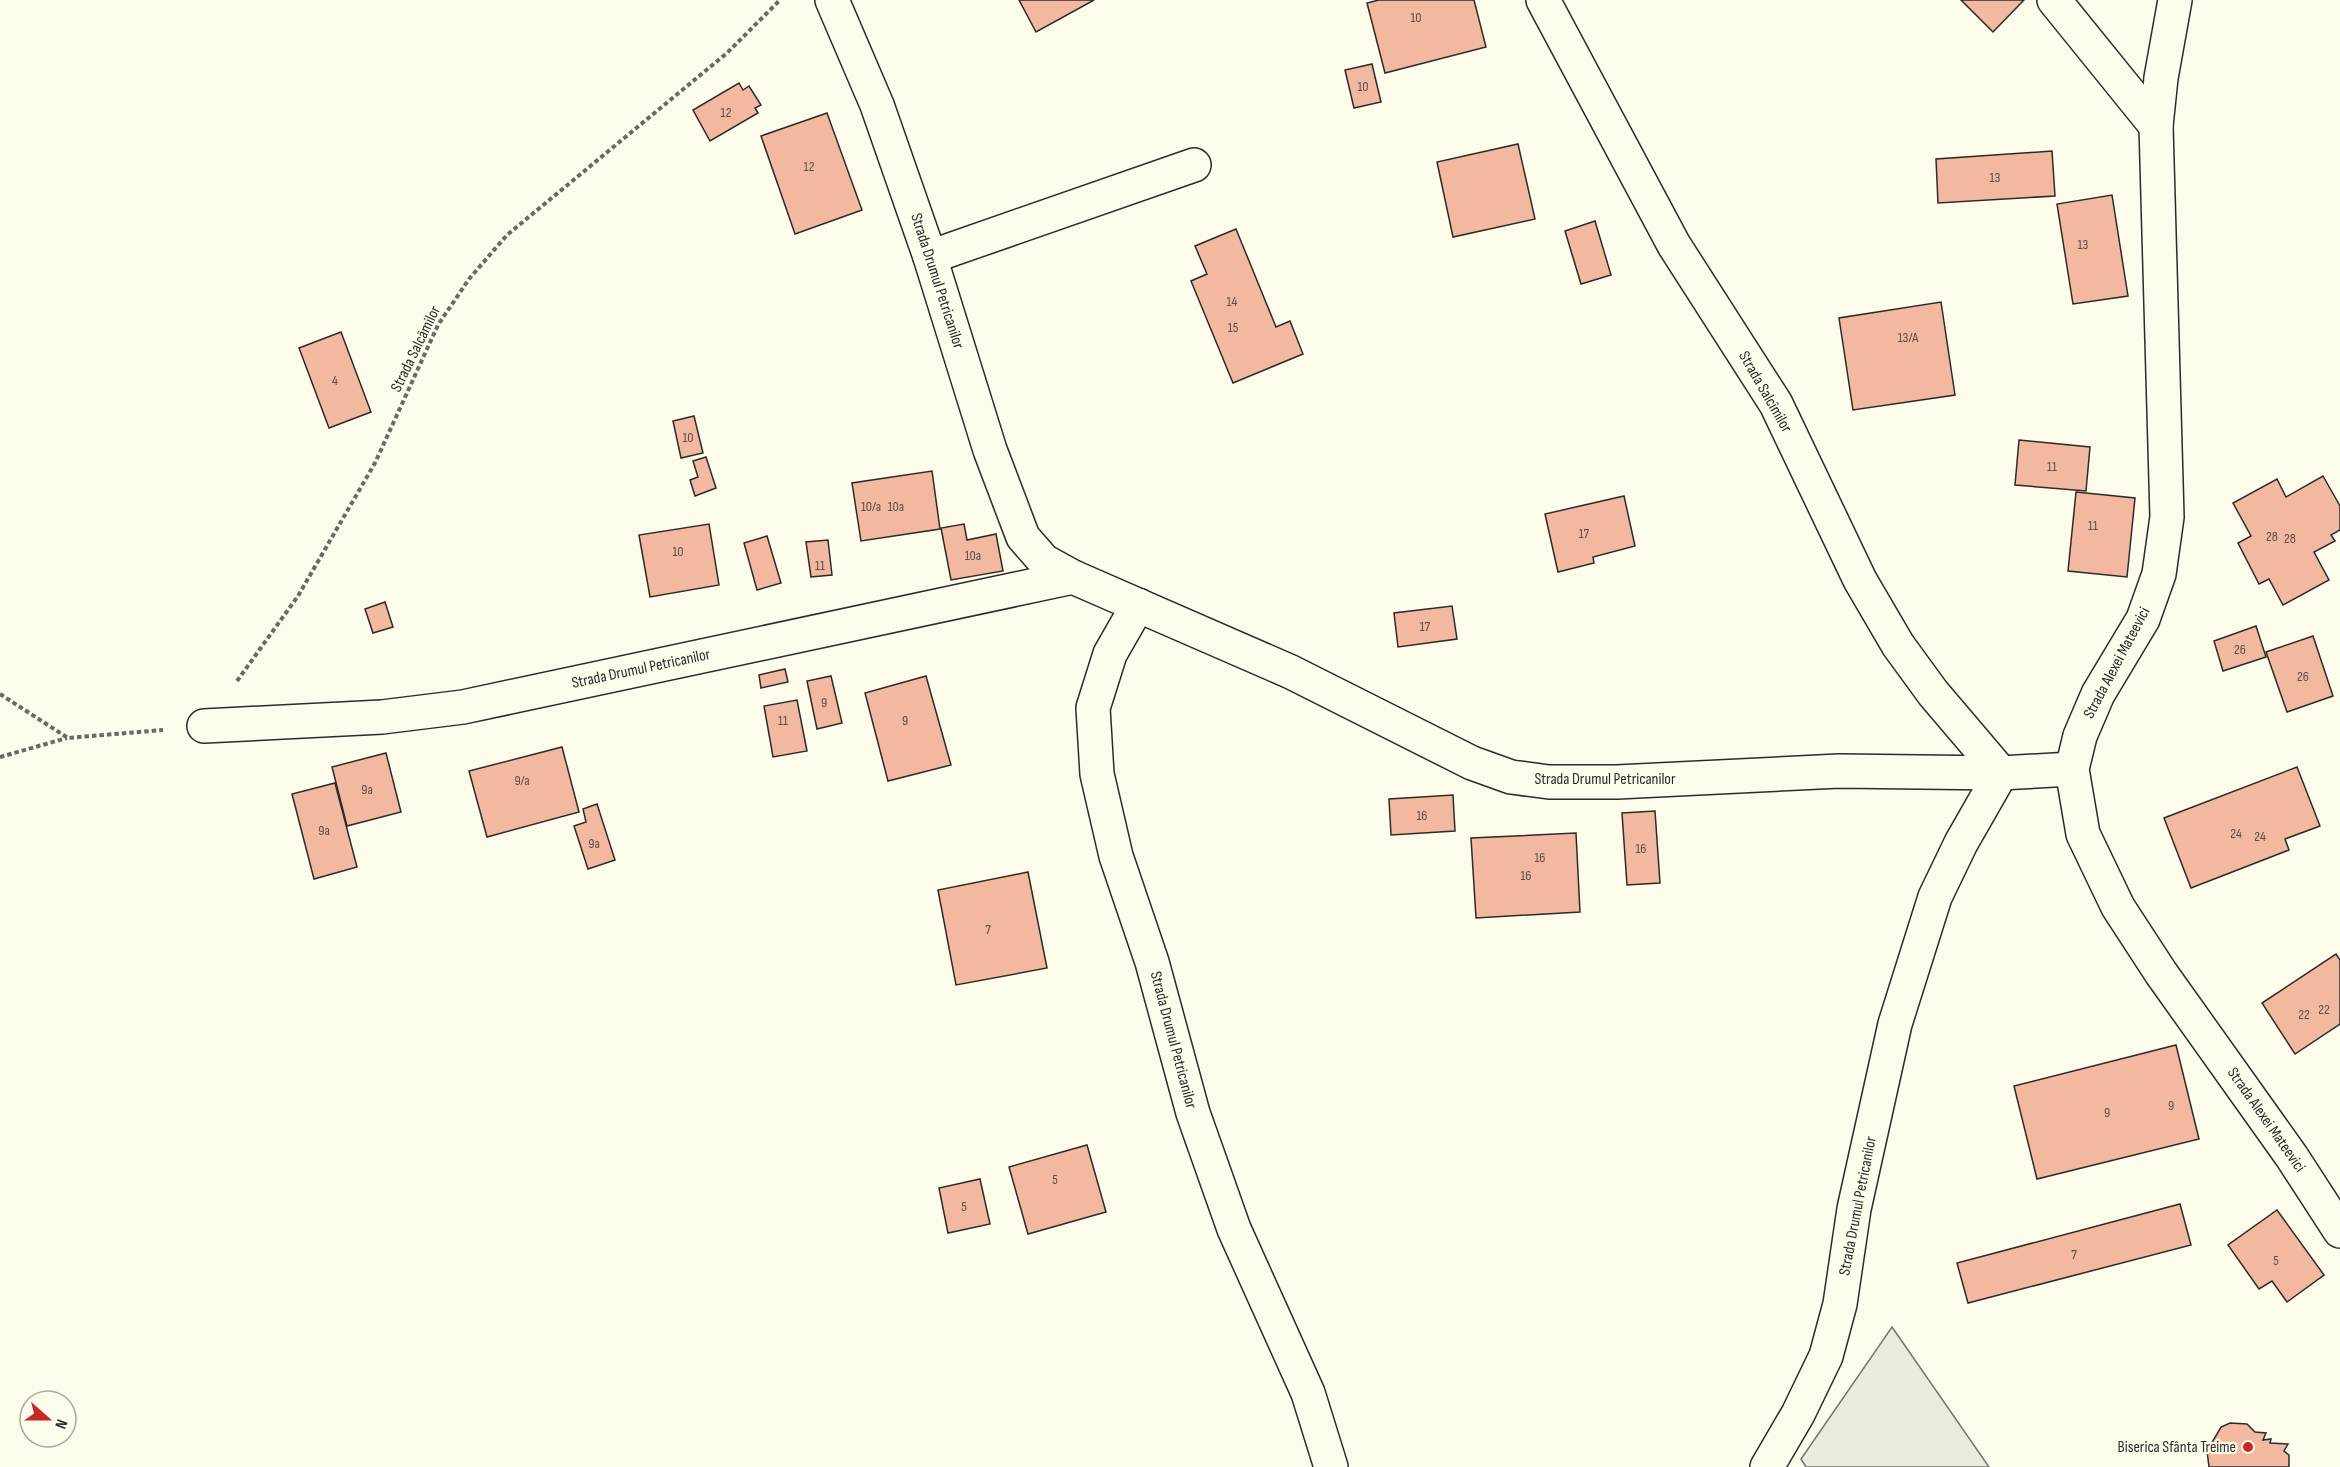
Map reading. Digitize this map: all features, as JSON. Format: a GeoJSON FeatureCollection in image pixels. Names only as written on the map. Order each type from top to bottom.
{"type":"FeatureCollection","features":[{"type":"Feature","properties":{"kind":"street","name":"Strada Drumul Petricanilor"},"geometry":{"type":"LineString","coordinates":[[832,0],[877,105],[930,257],[990,450],[1023,537],[1044,561],[1073,577],[1291,672],[1472,764],[1511,777],[1550,782],[1617,782],[1839,771],[2001,773],[2072,769]]}},
{"type":"Feature","properties":{"kind":"street","name":"Strada Salcîmilor"},"geometry":{"type":"LineString","coordinates":[[1544,0],[1674,245],[1776,404],[1860,580],[1898,645],[1933,693],[2001,773]]}},
{"type":"Feature","properties":{"kind":"street"},"geometry":{"type":"LineString","coordinates":[[2054,0],[2156,126]]}},
{"type":"Feature","properties":{"kind":"street","name":"Strada Alexei Mateevici"},"geometry":{"type":"LineString","coordinates":[[2175,0],[2161,78],[2156,126],[2167,518],[2159,574],[2143,619],[2098,694],[2080,736],[2072,769],[2083,834],[2118,907],[2161,973],[2292,1157],[2340,1231]]}},
{"type":"Feature","properties":{"kind":"street"},"geometry":{"type":"LineString","coordinates":[[930,257],[1194,165]]}},
{"type":"Feature","properties":{"kind":"street","name":"Strada Drumul Petricanilor"},"geometry":{"type":"LineString","coordinates":[[204,726],[382,717],[463,707],[1073,577]]}},
{"type":"Feature","properties":{"kind":"street","name":"Strada Drumul Petricanilor"},"geometry":{"type":"LineString","coordinates":[[1138,605],[1110,654],[1093,708],[1097,774],[1116,855],[1152,962],[1193,1113],[1234,1229],[1308,1393],[1331,1467]]}},
{"type":"Feature","properties":{"kind":"street","name":"Strada Drumul Petricanilor"},"geometry":{"type":"LineString","coordinates":[[1767,1467],[1798,1414],[1826,1356],[1840,1304],[1854,1209],[1895,1024],[1935,897],[1961,843],[2001,773]]}},
{"type":"Feature","properties":{"kind":"path","name":"Strada Salcâmilor"},"geometry":{"type":"LineString","coordinates":[[204,726],[298,596],[375,463],[438,325],[469,279],[507,235],[727,53],[780,0]]}},
{"type":"Feature","properties":{"kind":"path"},"geometry":{"type":"LineString","coordinates":[[0,694],[68,738]]}},
{"type":"Feature","properties":{"kind":"path"},"geometry":{"type":"LineString","coordinates":[[0,757],[68,738],[204,726]]}},
{"type":"Feature","properties":{"kind":"shaded area"},"geometry":{"type":"Polygon","coordinates":[[[1892,1327],[1989,1467],[1806,1467],[1801,1459],[1892,1327]]]}},
{"type":"Feature","properties":{"kind":"building"},"geometry":{"type":"Polygon","coordinates":[[[1019,0],[1094,0],[1036,32],[1019,0]]]}},
{"type":"Feature","properties":{"kind":"building"},"geometry":{"type":"Polygon","coordinates":[[[1379,0],[1474,0],[1486,47],[1385,73],[1367,3],[1379,0]]]}},
{"type":"Feature","properties":{"kind":"building"},"geometry":{"type":"Polygon","coordinates":[[[1961,0],[2024,0],[1993,32],[1961,0]]]}},
{"type":"Feature","properties":{"kind":"building"},"geometry":{"type":"Polygon","coordinates":[[[1372,64],[1381,102],[1354,108],[1345,70],[1372,64]]]}},
{"type":"Feature","properties":{"kind":"building"},"geometry":{"type":"Polygon","coordinates":[[[739,83],[743,90],[749,86],[761,105],[755,108],[758,113],[710,141],[693,110],[739,83]]]}},
{"type":"Feature","properties":{"kind":"building"},"geometry":{"type":"Polygon","coordinates":[[[827,113],[862,210],[795,234],[761,136],[827,113]]]}},
{"type":"Feature","properties":{"kind":"building"},"geometry":{"type":"Polygon","coordinates":[[[1518,144],[1535,219],[1453,237],[1437,162],[1518,144]]]}},
{"type":"Feature","properties":{"kind":"building"},"geometry":{"type":"Polygon","coordinates":[[[2052,151],[2055,196],[1938,203],[1936,159],[2052,151]]]}},
{"type":"Feature","properties":{"kind":"building"},"geometry":{"type":"Polygon","coordinates":[[[2112,195],[2128,296],[2073,304],[2057,204],[2112,195]]]}},
{"type":"Feature","properties":{"kind":"building"},"geometry":{"type":"Polygon","coordinates":[[[1595,221],[1611,275],[1581,284],[1565,231],[1595,221]]]}},
{"type":"Feature","properties":{"kind":"building"},"geometry":{"type":"Polygon","coordinates":[[[1236,229],[1276,327],[1290,321],[1303,354],[1233,383],[1191,281],[1207,274],[1195,246],[1236,229]]]}},
{"type":"Feature","properties":{"kind":"building"},"geometry":{"type":"Polygon","coordinates":[[[1941,302],[1955,395],[1853,410],[1839,318],[1941,302]]]}},
{"type":"Feature","properties":{"kind":"building"},"geometry":{"type":"Polygon","coordinates":[[[341,332],[371,412],[329,428],[299,348],[341,332]]]}},
{"type":"Feature","properties":{"kind":"building"},"geometry":{"type":"Polygon","coordinates":[[[694,416],[703,453],[681,458],[673,421],[694,416]]]}},
{"type":"Feature","properties":{"kind":"building"},"geometry":{"type":"Polygon","coordinates":[[[2019,440],[2090,447],[2086,491],[2015,485],[2019,440]]]}},
{"type":"Feature","properties":{"kind":"building"},"geometry":{"type":"Polygon","coordinates":[[[706,457],[716,488],[695,496],[690,480],[698,477],[693,461],[706,457]]]}},
{"type":"Feature","properties":{"kind":"building"},"geometry":{"type":"Polygon","coordinates":[[[932,471],[940,529],[861,541],[852,483],[932,471]]]}},
{"type":"Feature","properties":{"kind":"building"},"geometry":{"type":"Polygon","coordinates":[[[2323,476],[2340,506],[2340,530],[2331,535],[2335,541],[2314,552],[2329,580],[2283,605],[2269,579],[2259,584],[2238,543],[2251,536],[2233,503],[2277,479],[2286,497],[2323,476]]]}},
{"type":"Feature","properties":{"kind":"building"},"geometry":{"type":"Polygon","coordinates":[[[2076,492],[2135,498],[2127,577],[2068,571],[2076,492]]]}},
{"type":"Feature","properties":{"kind":"building"},"geometry":{"type":"Polygon","coordinates":[[[1624,496],[1635,546],[1593,557],[1594,563],[1558,572],[1545,514],[1624,496]]]}},
{"type":"Feature","properties":{"kind":"building"},"geometry":{"type":"Polygon","coordinates":[[[709,524],[719,585],[650,597],[639,535],[709,524]]]}},
{"type":"Feature","properties":{"kind":"building"},"geometry":{"type":"Polygon","coordinates":[[[964,524],[967,540],[996,534],[1003,571],[951,580],[941,528],[964,524]]]}},
{"type":"Feature","properties":{"kind":"building"},"geometry":{"type":"Polygon","coordinates":[[[767,536],[781,583],[757,590],[744,543],[767,536]]]}},
{"type":"Feature","properties":{"kind":"building"},"geometry":{"type":"Polygon","coordinates":[[[828,540],[832,575],[811,577],[806,542],[828,540]]]}},
{"type":"Feature","properties":{"kind":"building"},"geometry":{"type":"Polygon","coordinates":[[[385,602],[393,627],[373,633],[365,609],[385,602]]]}},
{"type":"Feature","properties":{"kind":"building"},"geometry":{"type":"Polygon","coordinates":[[[1452,606],[1457,639],[1398,647],[1394,613],[1452,606]]]}},
{"type":"Feature","properties":{"kind":"building"},"geometry":{"type":"Polygon","coordinates":[[[2256,626],[2266,657],[2223,671],[2214,641],[2256,626]]]}},
{"type":"Feature","properties":{"kind":"building"},"geometry":{"type":"Polygon","coordinates":[[[2313,636],[2333,696],[2287,712],[2266,652],[2313,636]]]}},
{"type":"Feature","properties":{"kind":"building"},"geometry":{"type":"Polygon","coordinates":[[[785,669],[788,682],[761,688],[759,675],[785,669]]]}},
{"type":"Feature","properties":{"kind":"building"},"geometry":{"type":"Polygon","coordinates":[[[831,676],[842,723],[817,729],[807,681],[831,676]]]}},
{"type":"Feature","properties":{"kind":"building"},"geometry":{"type":"Polygon","coordinates":[[[926,676],[951,765],[888,781],[865,693],[926,676]]]}},
{"type":"Feature","properties":{"kind":"building"},"geometry":{"type":"Polygon","coordinates":[[[797,700],[807,751],[773,757],[764,706],[797,700]]]}},
{"type":"Feature","properties":{"kind":"building"},"geometry":{"type":"Polygon","coordinates":[[[562,747],[579,812],[487,837],[469,771],[562,747]]]}},
{"type":"Feature","properties":{"kind":"building"},"geometry":{"type":"Polygon","coordinates":[[[386,753],[401,812],[347,826],[332,767],[386,753]]]}},
{"type":"Feature","properties":{"kind":"building"},"geometry":{"type":"Polygon","coordinates":[[[2297,767],[2320,826],[2285,839],[2289,850],[2191,888],[2164,818],[2297,767]]]}},
{"type":"Feature","properties":{"kind":"building"},"geometry":{"type":"Polygon","coordinates":[[[335,783],[357,867],[314,879],[292,794],[335,783]]]}},
{"type":"Feature","properties":{"kind":"building"},"geometry":{"type":"Polygon","coordinates":[[[1453,795],[1455,831],[1391,835],[1389,799],[1453,795]]]}},
{"type":"Feature","properties":{"kind":"building"},"geometry":{"type":"Polygon","coordinates":[[[597,804],[615,860],[588,869],[574,826],[586,822],[583,809],[597,804]]]}},
{"type":"Feature","properties":{"kind":"building"},"geometry":{"type":"Polygon","coordinates":[[[1655,811],[1660,883],[1627,885],[1622,813],[1655,811]]]}},
{"type":"Feature","properties":{"kind":"building"},"geometry":{"type":"Polygon","coordinates":[[[1576,833],[1580,912],[1476,918],[1471,838],[1576,833]]]}},
{"type":"Feature","properties":{"kind":"building"},"geometry":{"type":"Polygon","coordinates":[[[1028,872],[1047,968],[956,985],[938,890],[1028,872]]]}},
{"type":"Feature","properties":{"kind":"building"},"geometry":{"type":"Polygon","coordinates":[[[2336,954],[2340,960],[2340,1024],[2295,1054],[2262,1003],[2336,954]]]}},
{"type":"Feature","properties":{"kind":"building"},"geometry":{"type":"Polygon","coordinates":[[[2176,1045],[2199,1139],[2037,1179],[2014,1086],[2176,1045]]]}},
{"type":"Feature","properties":{"kind":"building"},"geometry":{"type":"Polygon","coordinates":[[[1087,1145],[1106,1212],[1028,1234],[1009,1167],[1087,1145]]]}},
{"type":"Feature","properties":{"kind":"building"},"geometry":{"type":"Polygon","coordinates":[[[980,1179],[990,1224],[948,1233],[939,1188],[980,1179]]]}},
{"type":"Feature","properties":{"kind":"building"},"geometry":{"type":"Polygon","coordinates":[[[2180,1204],[2191,1245],[1968,1303],[1957,1263],[2180,1204]]]}},
{"type":"Feature","properties":{"kind":"building"},"geometry":{"type":"Polygon","coordinates":[[[2277,1210],[2324,1275],[2287,1302],[2272,1281],[2259,1289],[2228,1245],[2277,1210]]]}},
{"type":"Feature","properties":{"kind":"building","name":"Biserica Sfânta Treime"},"geometry":{"type":"Polygon","coordinates":[[[2230,1423],[2247,1424],[2255,1432],[2266,1433],[2263,1440],[2271,1439],[2270,1443],[2288,1444],[2284,1451],[2289,1455],[2289,1467],[2209,1467],[2207,1451],[2221,1427],[2230,1423]]]}},
{"type":"Feature","properties":{"kind":"place","name":"Biserica Sfânta Treime"},"geometry":{"type":"Point","coordinates":[2248,1447]}}]}
